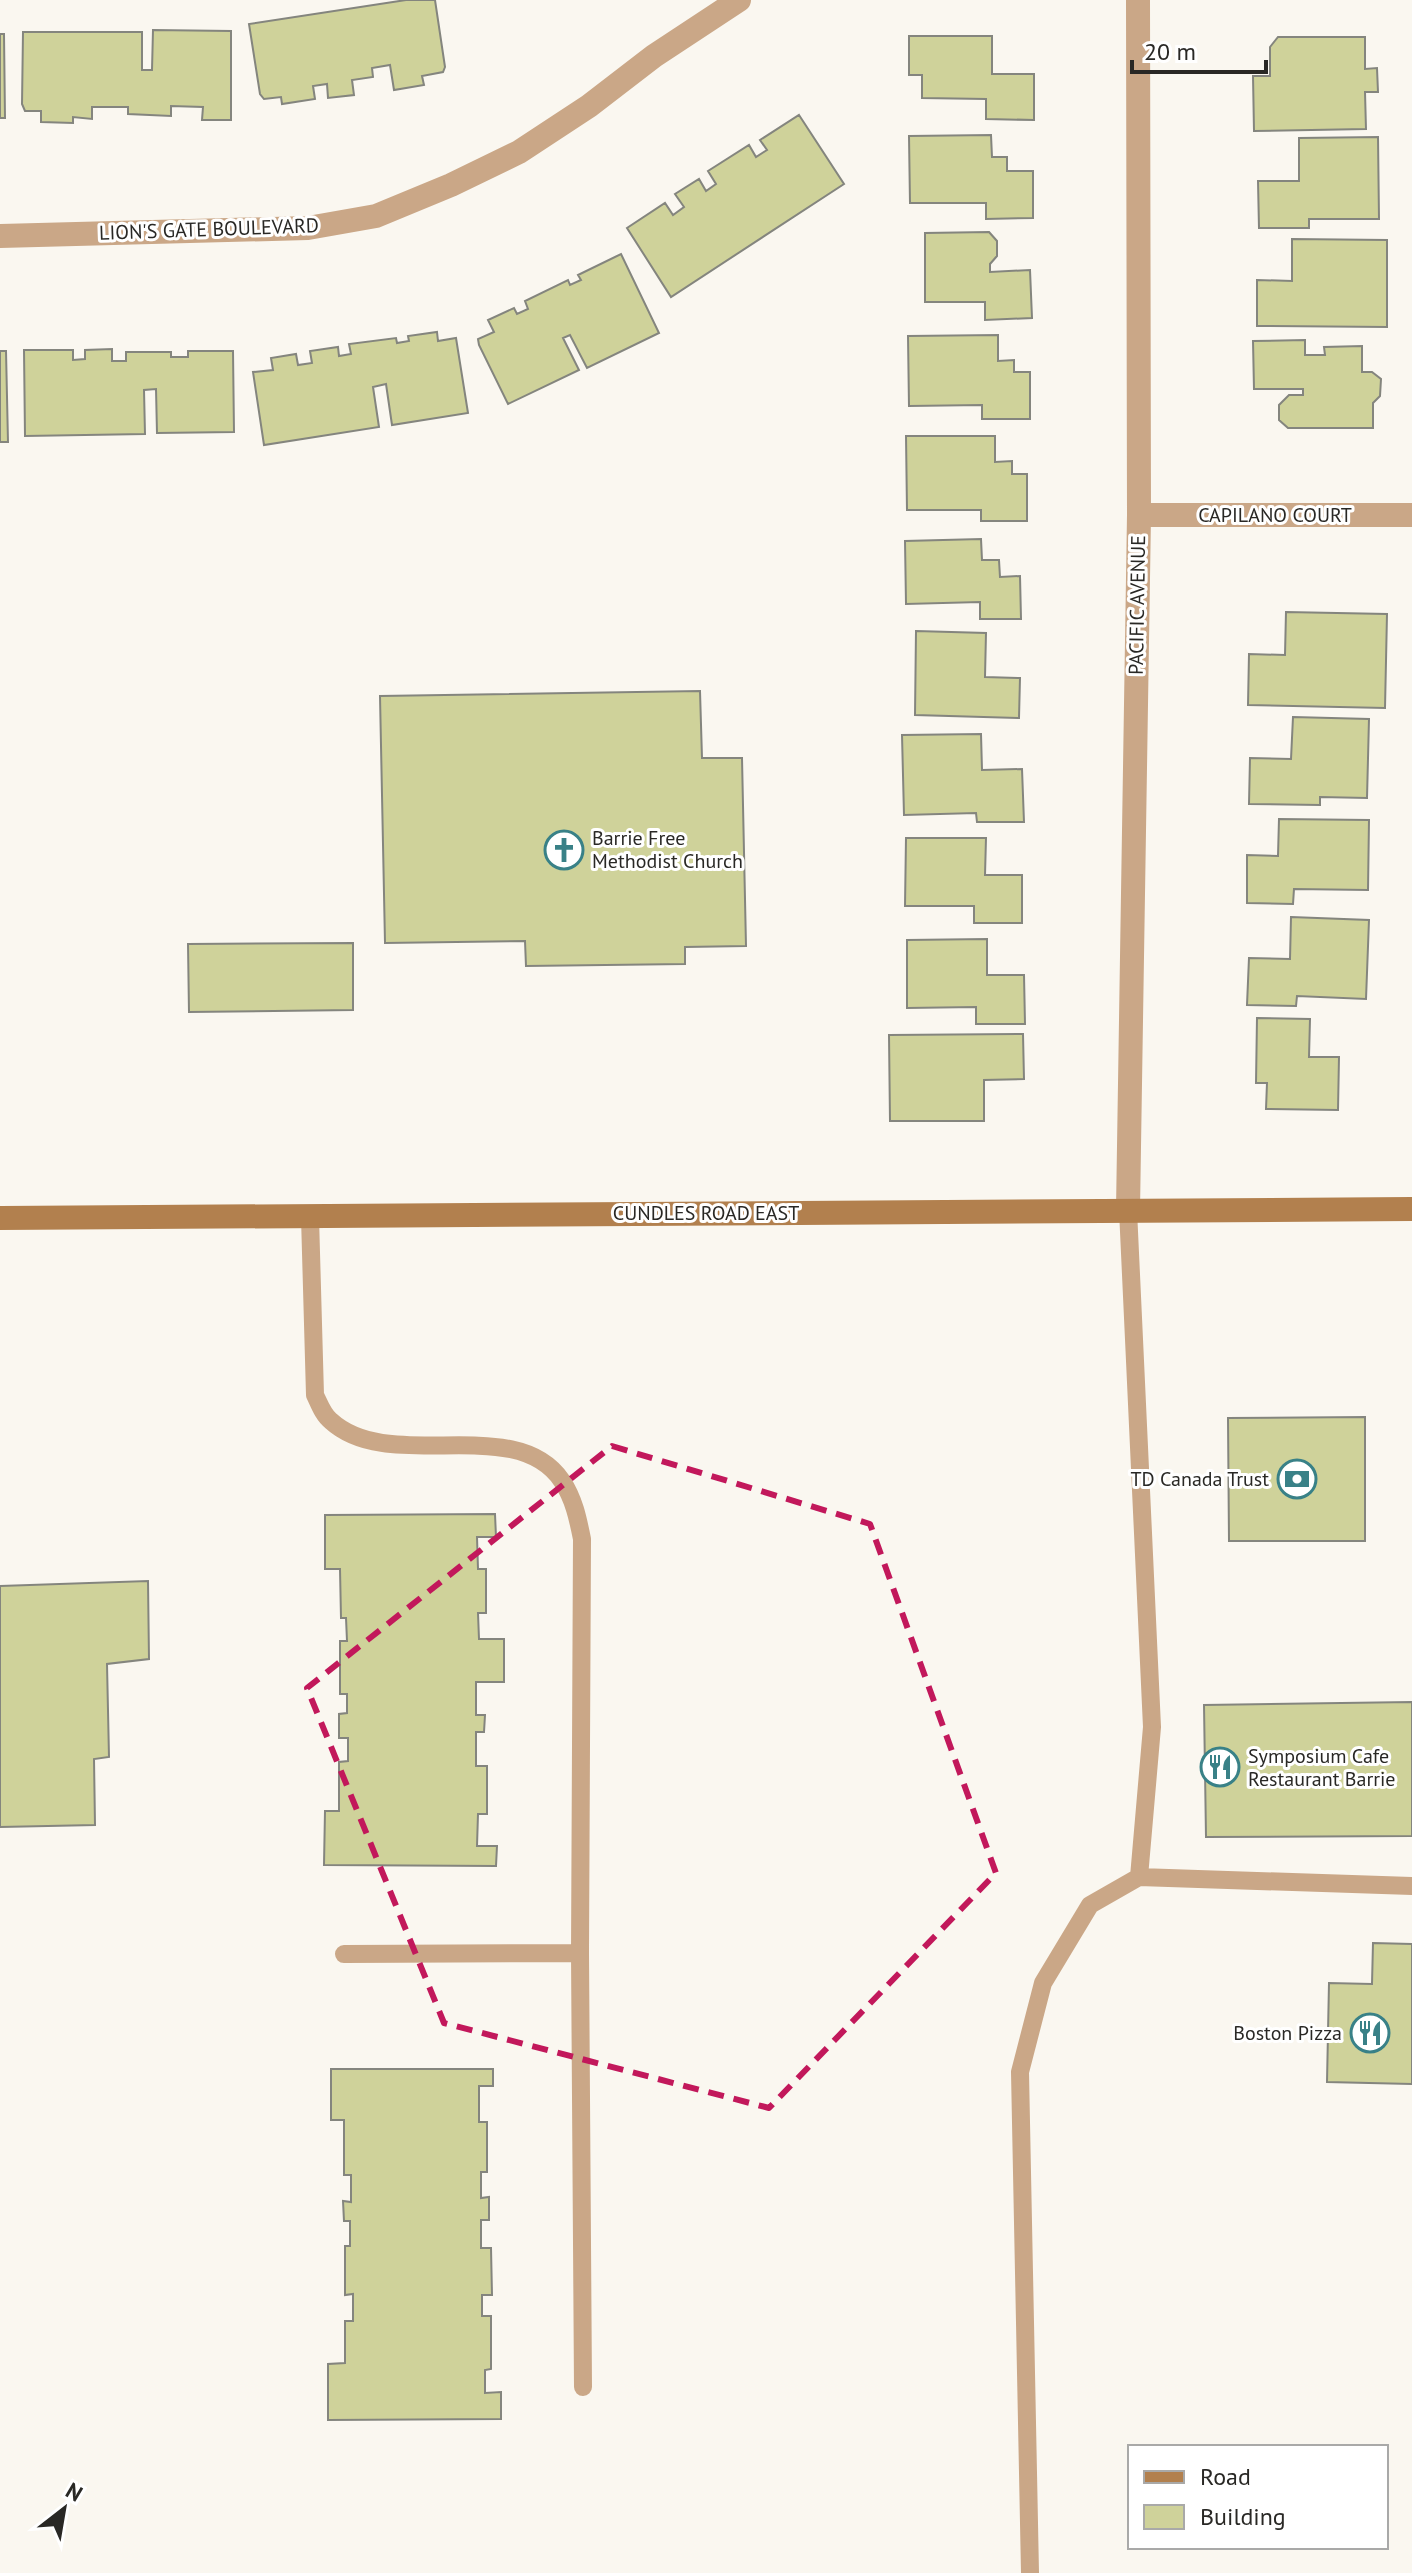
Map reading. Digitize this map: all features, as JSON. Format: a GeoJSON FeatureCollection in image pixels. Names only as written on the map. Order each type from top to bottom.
{"type":"FeatureCollection","features":[{"type":"Feature","properties":{"kind":"main road","name":"CUNDLES ROAD EAST"},"geometry":{"type":"LineString","coordinates":[[0,1218],[1412,1209]]}},
{"type":"Feature","properties":{"kind":"street","name":"LION'S GATE BOULEVARD"},"geometry":{"type":"LineString","coordinates":[[0,236],[308,228],[376,216],[519,152],[739,0]]}},
{"type":"Feature","properties":{"kind":"street","name":"PACIFIC AVENUE"},"geometry":{"type":"LineString","coordinates":[[1128,1210],[1139,515],[1138,0]]}},
{"type":"Feature","properties":{"kind":"street","name":"CAPILANO COURT"},"geometry":{"type":"LineString","coordinates":[[1139,515],[1412,515]]}},
{"type":"Feature","properties":{"kind":"lane"},"geometry":{"type":"LineString","coordinates":[[1128,1210],[1152,1727],[1139,1877]]}},
{"type":"Feature","properties":{"kind":"lane"},"geometry":{"type":"LineString","coordinates":[[310,1217],[315,1395],[328,1419],[349,1435],[377,1444],[482,1446],[513,1451],[542,1462],[562,1480],[576,1508],[582,1539],[580,1953],[583,2387]]}},
{"type":"Feature","properties":{"kind":"lane"},"geometry":{"type":"LineString","coordinates":[[1030,2573],[1020,2072],[1043,1983],[1090,1905],[1139,1877],[1412,1886]]}},
{"type":"Feature","properties":{"kind":"lane"},"geometry":{"type":"LineString","coordinates":[[344,1954],[580,1953]]}},
{"type":"Feature","properties":{"kind":"highlighted area"},"geometry":{"type":"Polygon","coordinates":[[[612,1446],[870,1524],[996,1873],[769,2108],[444,2023],[307,1688],[612,1446]]]}},
{"type":"Feature","properties":{"kind":"building"},"geometry":{"type":"Polygon","coordinates":[[[406,0],[435,0],[445,67],[443,72],[422,76],[424,85],[394,90],[390,65],[372,68],[373,77],[352,80],[354,95],[328,98],[327,84],[313,86],[315,99],[282,104],[281,97],[264,99],[260,94],[249,24],[406,0]]]}},
{"type":"Feature","properties":{"kind":"building"},"geometry":{"type":"Polygon","coordinates":[[[153,30],[231,31],[231,120],[202,120],[203,107],[171,106],[171,116],[128,114],[128,107],[92,107],[92,119],[73,117],[73,123],[41,122],[41,111],[25,111],[22,104],[23,32],[142,32],[142,70],[152,70],[153,30]]]}},
{"type":"Feature","properties":{"kind":"building"},"geometry":{"type":"Polygon","coordinates":[[[0,34],[4,34],[5,118],[0,118],[0,34]]]}},
{"type":"Feature","properties":{"kind":"building"},"geometry":{"type":"Polygon","coordinates":[[[909,36],[992,36],[992,74],[1034,74],[1034,120],[986,119],[986,99],[922,98],[922,75],[909,75],[909,36]]]}},
{"type":"Feature","properties":{"kind":"building"},"geometry":{"type":"Polygon","coordinates":[[[1278,37],[1365,37],[1365,69],[1377,68],[1378,92],[1365,92],[1366,129],[1254,131],[1253,76],[1270,76],[1270,47],[1278,37]]]}},
{"type":"Feature","properties":{"kind":"building"},"geometry":{"type":"Polygon","coordinates":[[[799,115],[844,184],[671,297],[627,228],[665,203],[673,215],[684,207],[675,194],[699,179],[706,191],[716,184],[708,171],[749,145],[756,157],[767,150],[760,140],[799,115]]]}},
{"type":"Feature","properties":{"kind":"building"},"geometry":{"type":"Polygon","coordinates":[[[991,135],[992,157],[1007,157],[1007,171],[1033,171],[1033,218],[986,219],[986,203],[910,203],[909,136],[991,135]]]}},
{"type":"Feature","properties":{"kind":"building"},"geometry":{"type":"Polygon","coordinates":[[[1378,137],[1379,219],[1309,219],[1309,228],[1259,228],[1258,181],[1299,181],[1299,138],[1378,137]]]}},
{"type":"Feature","properties":{"kind":"building"},"geometry":{"type":"Polygon","coordinates":[[[989,232],[997,241],[997,256],[990,264],[990,272],[1030,270],[1032,318],[985,320],[985,302],[925,302],[925,233],[989,232]]]}},
{"type":"Feature","properties":{"kind":"building"},"geometry":{"type":"Polygon","coordinates":[[[1292,239],[1387,240],[1387,327],[1257,326],[1257,280],[1292,281],[1292,239]]]}},
{"type":"Feature","properties":{"kind":"building"},"geometry":{"type":"Polygon","coordinates":[[[621,254],[659,333],[587,368],[570,335],[563,338],[579,370],[508,404],[479,345],[478,339],[494,332],[488,320],[514,308],[517,314],[528,309],[525,301],[568,280],[570,285],[581,280],[578,275],[621,254]]]}},
{"type":"Feature","properties":{"kind":"building"},"geometry":{"type":"Polygon","coordinates":[[[437,332],[438,341],[456,338],[468,413],[392,425],[386,384],[373,387],[379,427],[264,445],[253,372],[273,370],[271,358],[296,354],[298,365],[312,363],[310,351],[338,347],[339,356],[351,354],[349,344],[396,338],[397,343],[409,341],[408,336],[437,332]]]}},
{"type":"Feature","properties":{"kind":"building"},"geometry":{"type":"Polygon","coordinates":[[[998,335],[998,361],[1014,360],[1014,372],[1030,372],[1030,419],[982,419],[982,405],[909,406],[908,336],[998,335]]]}},
{"type":"Feature","properties":{"kind":"building"},"geometry":{"type":"Polygon","coordinates":[[[1305,340],[1305,355],[1325,355],[1324,347],[1362,346],[1362,372],[1372,372],[1381,379],[1380,396],[1373,403],[1373,428],[1288,428],[1279,420],[1279,405],[1289,395],[1303,395],[1303,389],[1254,389],[1253,341],[1305,340]]]}},
{"type":"Feature","properties":{"kind":"building"},"geometry":{"type":"Polygon","coordinates":[[[112,349],[112,361],[126,361],[126,352],[171,352],[171,357],[188,357],[188,351],[233,351],[234,432],[157,433],[156,389],[144,390],[145,434],[25,436],[24,350],[73,350],[73,360],[85,359],[85,350],[112,349]]]}},
{"type":"Feature","properties":{"kind":"building"},"geometry":{"type":"Polygon","coordinates":[[[0,351],[6,351],[8,442],[0,442],[0,351]]]}},
{"type":"Feature","properties":{"kind":"building"},"geometry":{"type":"Polygon","coordinates":[[[906,436],[995,436],[995,462],[1012,461],[1012,474],[1027,474],[1027,521],[981,521],[981,510],[907,510],[906,436]]]}},
{"type":"Feature","properties":{"kind":"building"},"geometry":{"type":"Polygon","coordinates":[[[981,539],[982,560],[999,560],[1000,577],[1020,576],[1021,619],[980,619],[980,602],[906,604],[905,541],[981,539]]]}},
{"type":"Feature","properties":{"kind":"building"},"geometry":{"type":"Polygon","coordinates":[[[1286,612],[1387,614],[1385,708],[1248,705],[1249,654],[1285,655],[1286,612]]]}},
{"type":"Feature","properties":{"kind":"building"},"geometry":{"type":"Polygon","coordinates":[[[916,631],[986,633],[985,677],[1020,678],[1019,718],[915,715],[916,631]]]}},
{"type":"Feature","properties":{"kind":"building","name":"Barrie Free Methodist Church"},"geometry":{"type":"Polygon","coordinates":[[[700,691],[702,758],[742,758],[746,946],[685,947],[685,964],[526,966],[525,941],[385,943],[380,696],[700,691]]]}},
{"type":"Feature","properties":{"kind":"building"},"geometry":{"type":"Polygon","coordinates":[[[1293,717],[1369,719],[1367,798],[1320,797],[1320,805],[1249,804],[1250,758],[1291,759],[1293,717]]]}},
{"type":"Feature","properties":{"kind":"building"},"geometry":{"type":"Polygon","coordinates":[[[981,734],[982,770],[1022,769],[1024,822],[977,822],[976,813],[904,815],[902,735],[981,734]]]}},
{"type":"Feature","properties":{"kind":"building"},"geometry":{"type":"Polygon","coordinates":[[[1279,819],[1369,820],[1368,890],[1294,889],[1293,904],[1247,903],[1247,855],[1278,856],[1279,819]]]}},
{"type":"Feature","properties":{"kind":"building"},"geometry":{"type":"Polygon","coordinates":[[[906,838],[986,838],[985,875],[1022,875],[1022,923],[974,923],[974,906],[905,906],[906,838]]]}},
{"type":"Feature","properties":{"kind":"building"},"geometry":{"type":"Polygon","coordinates":[[[1291,917],[1369,920],[1366,999],[1297,996],[1296,1006],[1247,1005],[1249,958],[1290,959],[1291,917]]]}},
{"type":"Feature","properties":{"kind":"building"},"geometry":{"type":"Polygon","coordinates":[[[987,939],[987,975],[1024,975],[1025,1024],[976,1024],[976,1007],[907,1008],[907,940],[987,939]]]}},
{"type":"Feature","properties":{"kind":"building"},"geometry":{"type":"Polygon","coordinates":[[[353,943],[353,1010],[189,1012],[188,944],[353,943]]]}},
{"type":"Feature","properties":{"kind":"building"},"geometry":{"type":"Polygon","coordinates":[[[1257,1018],[1310,1019],[1309,1057],[1339,1057],[1338,1110],[1266,1109],[1267,1083],[1256,1083],[1257,1018]]]}},
{"type":"Feature","properties":{"kind":"building"},"geometry":{"type":"Polygon","coordinates":[[[1023,1034],[1024,1079],[984,1080],[984,1121],[890,1121],[889,1035],[1023,1034]]]}},
{"type":"Feature","properties":{"kind":"building","name":"TD Canada Trust"},"geometry":{"type":"Polygon","coordinates":[[[1365,1417],[1365,1541],[1229,1541],[1228,1418],[1365,1417]]]}},
{"type":"Feature","properties":{"kind":"building"},"geometry":{"type":"Polygon","coordinates":[[[495,1514],[496,1537],[477,1537],[478,1569],[486,1569],[486,1613],[478,1613],[479,1639],[504,1639],[504,1682],[476,1682],[476,1715],[485,1715],[484,1732],[476,1732],[476,1766],[487,1766],[487,1814],[478,1814],[477,1846],[497,1846],[496,1866],[324,1865],[325,1811],[339,1811],[339,1762],[348,1761],[348,1738],[339,1738],[339,1714],[347,1713],[347,1694],[340,1694],[340,1641],[347,1641],[346,1618],[341,1618],[340,1569],[325,1569],[325,1515],[495,1514]]]}},
{"type":"Feature","properties":{"kind":"building"},"geometry":{"type":"Polygon","coordinates":[[[148,1581],[149,1659],[107,1664],[109,1757],[94,1759],[95,1825],[0,1827],[0,1586],[148,1581]]]}},
{"type":"Feature","properties":{"kind":"building"},"geometry":{"type":"Polygon","coordinates":[[[1412,1702],[1412,1836],[1206,1837],[1204,1705],[1412,1702]]]}},
{"type":"Feature","properties":{"kind":"building","name":"Boston Pizza"},"geometry":{"type":"Polygon","coordinates":[[[1373,1943],[1412,1944],[1412,2084],[1327,2082],[1329,1983],[1372,1984],[1373,1943]]]}},
{"type":"Feature","properties":{"kind":"building"},"geometry":{"type":"Polygon","coordinates":[[[331,2069],[493,2069],[493,2086],[479,2086],[479,2122],[487,2122],[487,2172],[481,2172],[481,2198],[489,2197],[489,2220],[481,2220],[481,2248],[491,2248],[492,2295],[482,2295],[482,2316],[491,2316],[491,2369],[485,2370],[485,2393],[501,2392],[501,2419],[328,2420],[328,2364],[345,2363],[345,2321],[353,2321],[353,2294],[345,2295],[345,2246],[350,2246],[350,2221],[344,2221],[343,2201],[351,2202],[351,2175],[344,2175],[344,2120],[331,2120],[331,2069]]]}},
{"type":"Feature","properties":{"kind":"place","name":"Barrie Free Methodist Church"},"geometry":{"type":"Point","coordinates":[564,850]}},
{"type":"Feature","properties":{"kind":"place","name":"TD Canada Trust"},"geometry":{"type":"Point","coordinates":[1297,1479]}},
{"type":"Feature","properties":{"kind":"place","name":"Symposium Cafe Restaurant Barrie"},"geometry":{"type":"Point","coordinates":[1220,1767]}},
{"type":"Feature","properties":{"kind":"place","name":"Boston Pizza"},"geometry":{"type":"Point","coordinates":[1370,2033]}}]}
